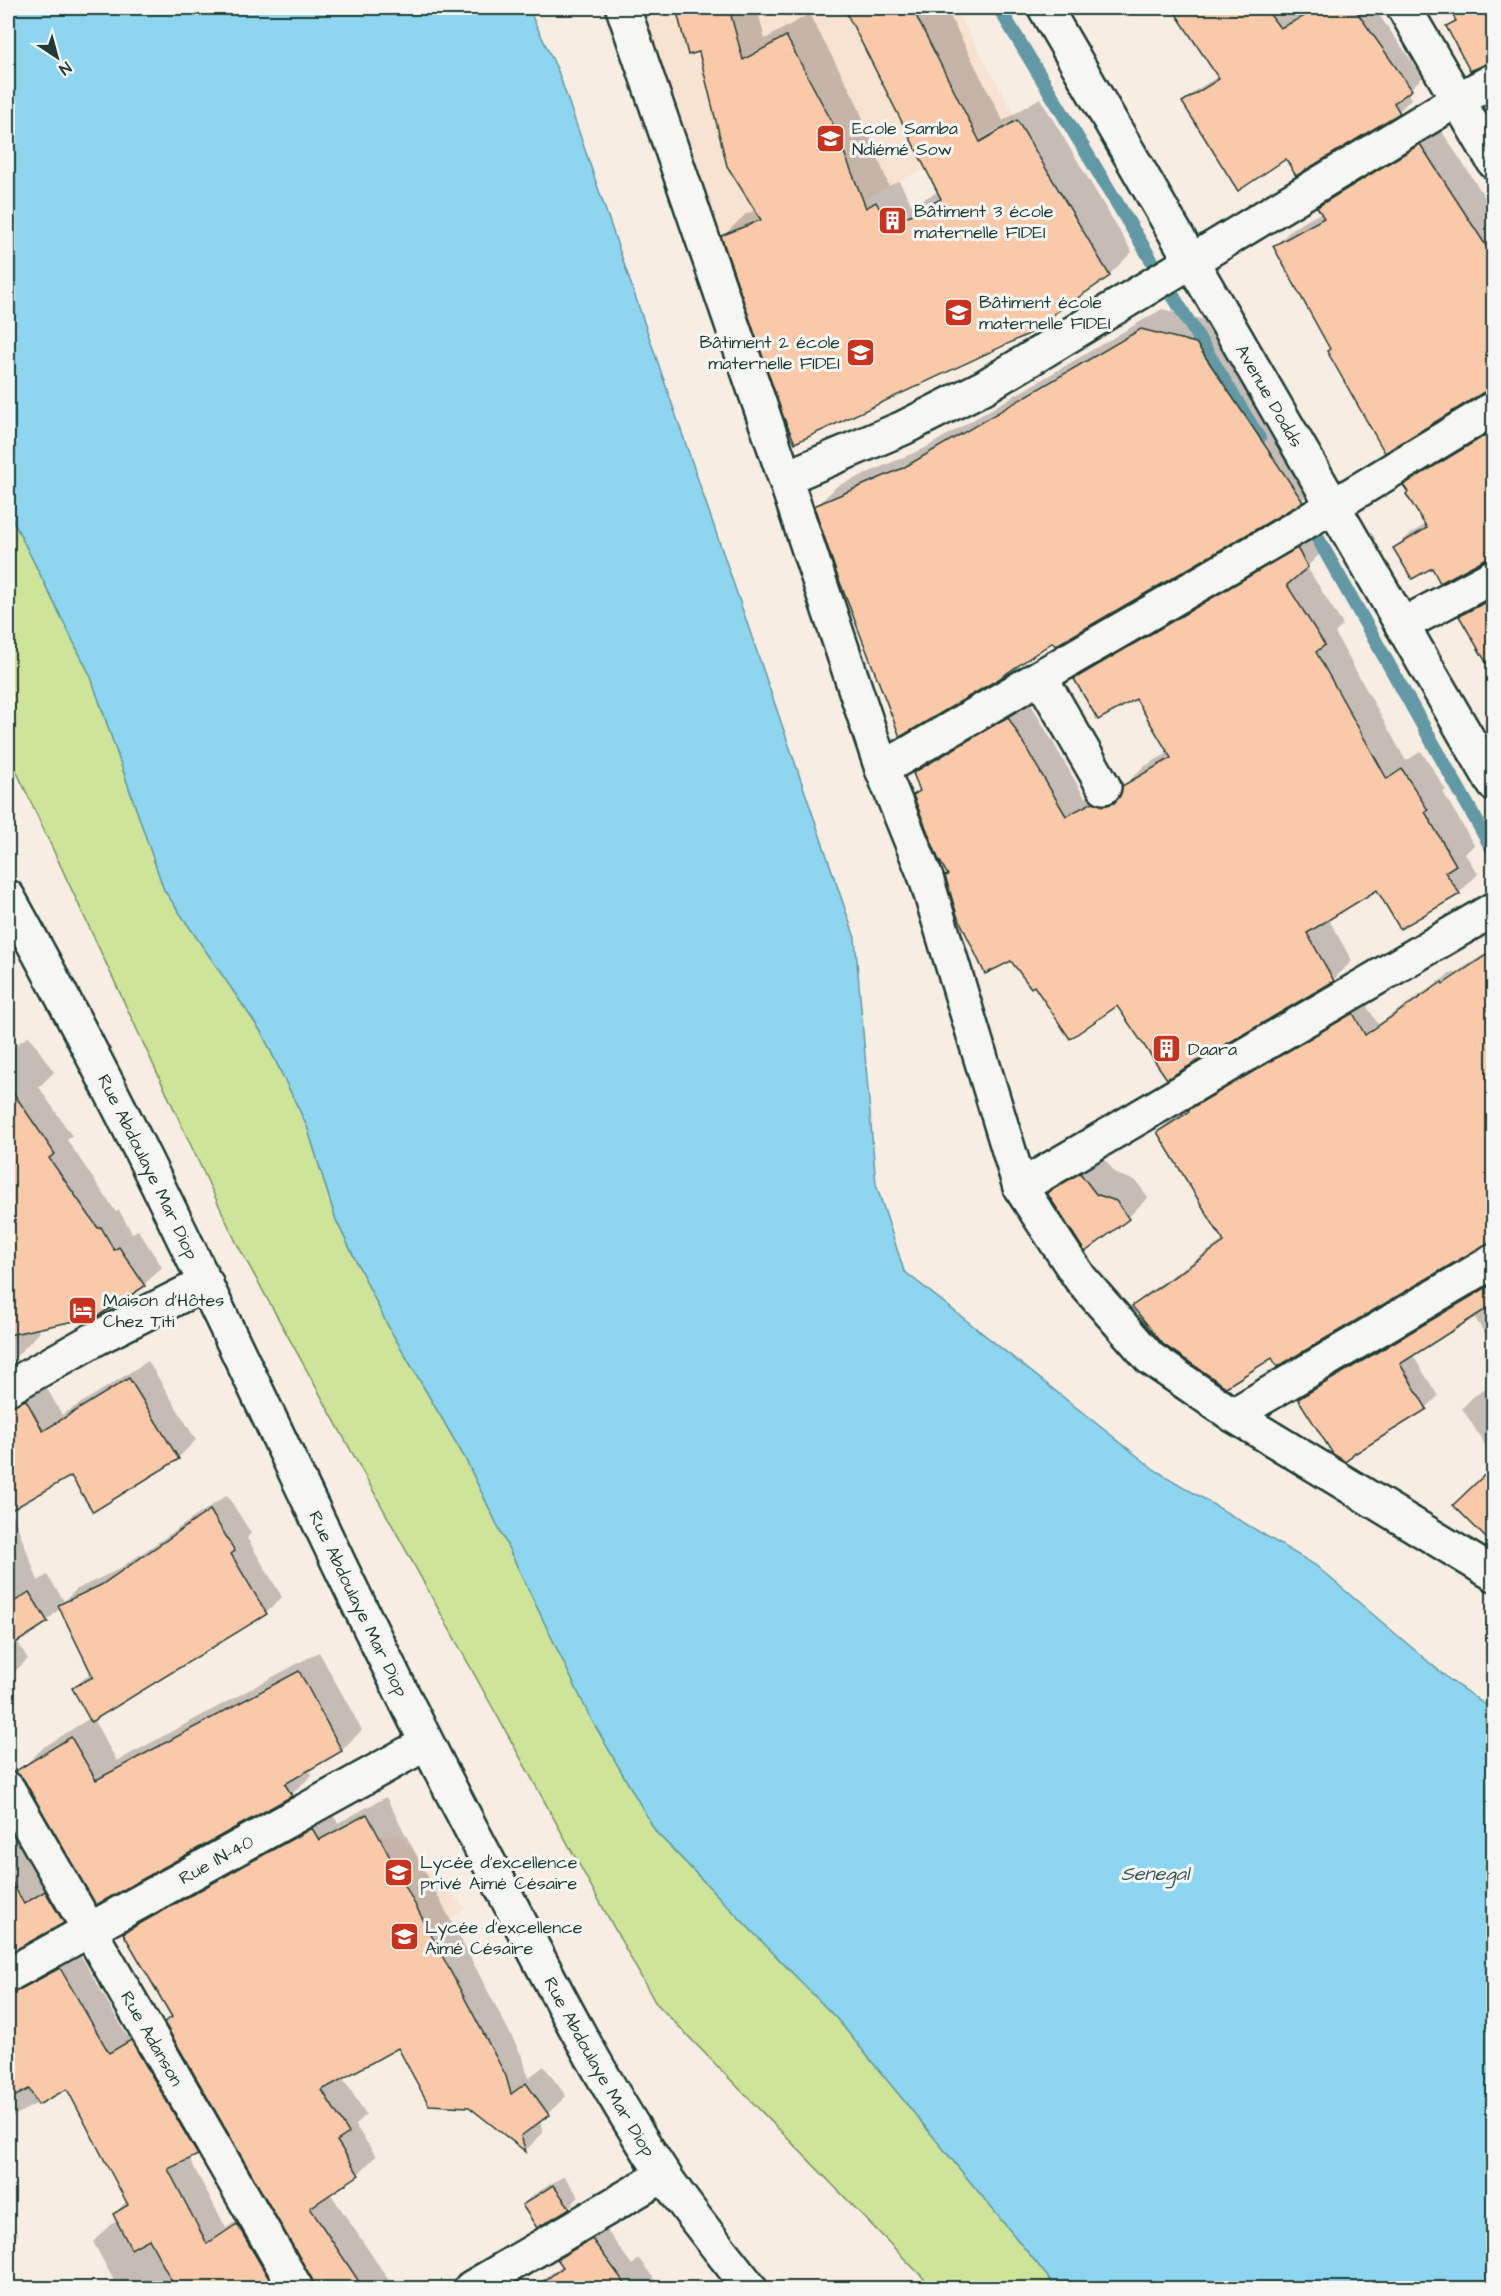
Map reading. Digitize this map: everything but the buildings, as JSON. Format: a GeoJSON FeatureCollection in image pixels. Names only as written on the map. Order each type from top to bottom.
{"type":"FeatureCollection","features":[{"type":"Feature","properties":{"kind":"street"},"geometry":{"type":"LineString","coordinates":[[623,8],[785,478],[882,769],[926,878],[1020,1187],[1080,1278],[1150,1358],[1233,1415],[1494,1574]]}},
{"type":"Feature","properties":{"kind":"street","name":"Avenue Dodds"},"geometry":{"type":"LineString","coordinates":[[1045,8],[1494,784]]}},
{"type":"Feature","properties":{"kind":"street"},"geometry":{"type":"LineString","coordinates":[[1404,8],[1494,162]]}},
{"type":"Feature","properties":{"kind":"street"},"geometry":{"type":"LineString","coordinates":[[785,478],[903,428],[984,387],[1457,100],[1494,80]]}},
{"type":"Feature","properties":{"kind":"street"},"geometry":{"type":"LineString","coordinates":[[882,769],[1333,506],[1494,408]]}},
{"type":"Feature","properties":{"kind":"street"},"geometry":{"type":"LineString","coordinates":[[1402,625],[1494,576]]}},
{"type":"Feature","properties":{"kind":"street"},"geometry":{"type":"LineString","coordinates":[[1041,678],[1104,787]]}},
{"type":"Feature","properties":{"kind":"street","name":"Rue Abdoulaye Mar Diop"},"geometry":{"type":"LineString","coordinates":[[8,897],[47,967],[206,1284],[425,1744],[582,2040],[664,2175],[750,2289]]}},
{"type":"Feature","properties":{"kind":"street"},"geometry":{"type":"LineString","coordinates":[[1020,1187],[1494,909]]}},
{"type":"Feature","properties":{"kind":"street"},"geometry":{"type":"LineString","coordinates":[[1233,1415],[1494,1261]]}},
{"type":"Feature","properties":{"kind":"street"},"geometry":{"type":"LineString","coordinates":[[8,1388],[104,1334],[206,1284]]}},
{"type":"Feature","properties":{"kind":"street","name":"Rue IN-40"},"geometry":{"type":"LineString","coordinates":[[8,1975],[425,1744]]}},
{"type":"Feature","properties":{"kind":"street","name":"Rue Adanson"},"geometry":{"type":"LineString","coordinates":[[8,1789],[296,2289]]}},
{"type":"Feature","properties":{"kind":"street"},"geometry":{"type":"LineString","coordinates":[[471,2289],[664,2175]]}},
{"type":"Feature","properties":{"kind":"shaded area","name":"Ecole Samba Ndiémé Sow"},"geometry":{"type":"Polygon","coordinates":[[[644,8],[955,8],[1016,117],[941,160],[806,230],[773,216],[715,238],[666,86],[644,8]]]}},
{"type":"Feature","properties":{"kind":"shaded area","name":"Lycée d'excellence privé Aimé Césaire"},"geometry":{"type":"Polygon","coordinates":[[[399,1834],[465,1908],[408,1955],[346,1837],[399,1834]]]}},
{"type":"Feature","properties":{"kind":"green space"},"geometry":{"type":"Polygon","coordinates":[[[8,510],[91,677],[164,890],[262,1033],[307,1126],[336,1220],[388,1326],[465,1458],[589,1715],[656,1832],[838,2020],[1057,2288],[933,2288],[655,2002],[236,1242],[8,753],[8,510]]]}},
{"type":"Feature","properties":{"kind":"water","name":"Senegal"},"geometry":{"type":"Polygon","coordinates":[[[8,8],[528,8],[558,71],[855,938],[876,1184],[904,1271],[1155,1470],[1315,1565],[1451,1681],[1493,1710],[1493,2288],[1057,2288],[838,2020],[656,1832],[589,1715],[465,1458],[388,1326],[336,1220],[307,1126],[262,1033],[164,890],[91,677],[8,510],[8,8]]]}},
{"type":"Feature","properties":{"kind":"waterway"},"geometry":{"type":"LineString","coordinates":[[999,8],[1259,438]]}},
{"type":"Feature","properties":{"kind":"waterway"},"geometry":{"type":"LineString","coordinates":[[1307,519],[1494,852]]}},
{"type":"Feature","properties":{"kind":"place","name":"Ecole Samba Ndiémé Sow"},"geometry":{"type":"Point","coordinates":[831,138]}},
{"type":"Feature","properties":{"kind":"place","name":"Bâtiment 3 école maternelle FIDEI"},"geometry":{"type":"Point","coordinates":[893,221]}},
{"type":"Feature","properties":{"kind":"place","name":"Bâtiment école maternelle FIDEI"},"geometry":{"type":"Point","coordinates":[958,312]}},
{"type":"Feature","properties":{"kind":"place","name":"Bâtiment 2 école maternelle FIDEI"},"geometry":{"type":"Point","coordinates":[861,352]}},
{"type":"Feature","properties":{"kind":"place","name":"Daara"},"geometry":{"type":"Point","coordinates":[1167,1049]}},
{"type":"Feature","properties":{"kind":"place","name":"Maison d'Hôtes Chez Titi"},"geometry":{"type":"Point","coordinates":[82,1310]}},
{"type":"Feature","properties":{"kind":"place","name":"Lycée d'excellence privé Aimé Césaire"},"geometry":{"type":"Point","coordinates":[399,1872]}},
{"type":"Feature","properties":{"kind":"place","name":"Lycée d'excellence Aimé Césaire"},"geometry":{"type":"Point","coordinates":[404,1937]}}]}
